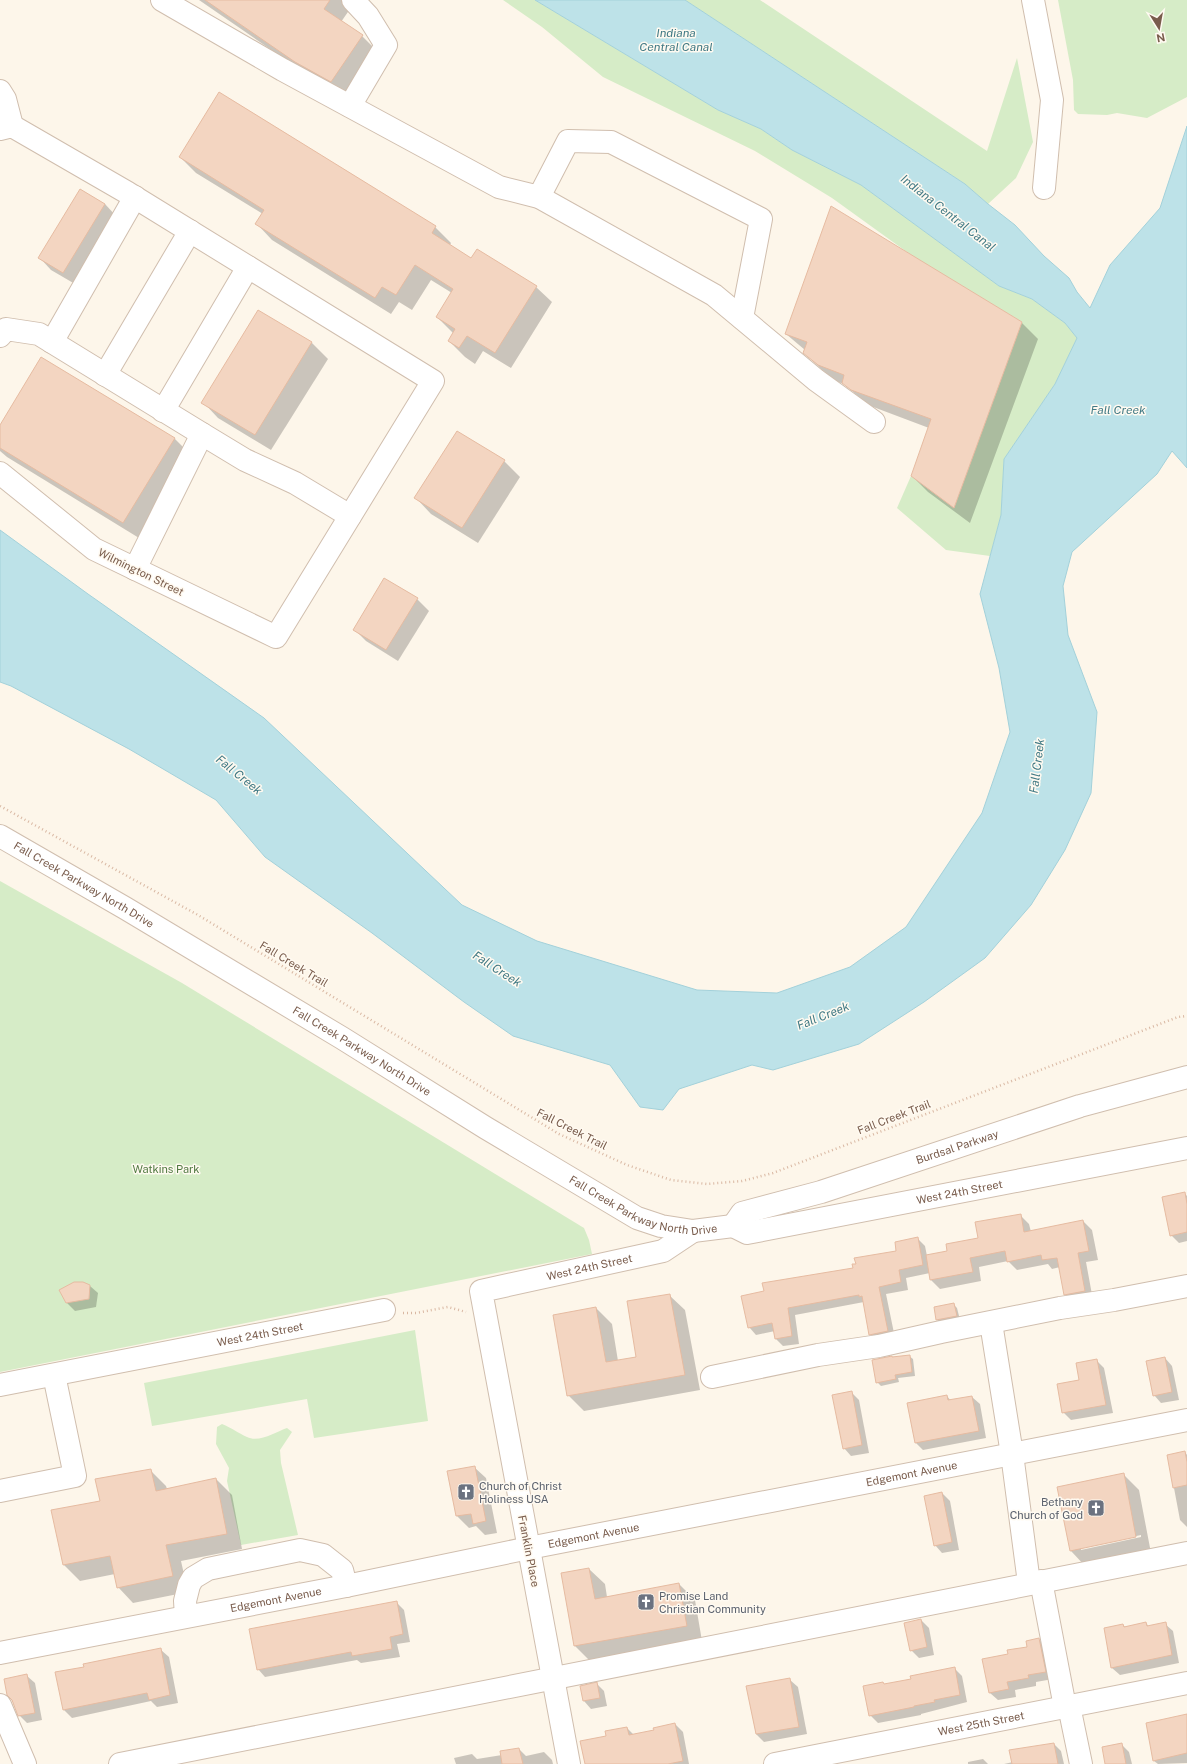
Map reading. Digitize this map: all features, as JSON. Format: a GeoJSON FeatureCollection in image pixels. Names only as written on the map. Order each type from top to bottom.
{"type":"FeatureCollection","features":[{"type":"Feature","properties":{"kind":"street"},"geometry":{"type":"LineString","coordinates":[[162,0],[283,70],[499,187],[539,197],[714,295],[816,380],[874,422]]}},
{"type":"Feature","properties":{"kind":"street"},"geometry":{"type":"LineString","coordinates":[[350,106],[386,45],[368,16],[353,0]]}},
{"type":"Feature","properties":{"kind":"street"},"geometry":{"type":"LineString","coordinates":[[1033,0],[1052,100],[1044,188]]}},
{"type":"Feature","properties":{"kind":"street"},"geometry":{"type":"LineString","coordinates":[[0,90],[5,99],[4,122],[135,197],[433,381],[350,516],[295,483],[245,460],[39,334],[2,328]]}},
{"type":"Feature","properties":{"kind":"street"},"geometry":{"type":"LineString","coordinates":[[539,197],[568,141],[611,142],[761,219],[742,318]]}},
{"type":"Feature","properties":{"kind":"street"},"geometry":{"type":"LineString","coordinates":[[52,342],[135,197]]}},
{"type":"Feature","properties":{"kind":"street"},"geometry":{"type":"LineString","coordinates":[[105,375],[190,231]]}},
{"type":"Feature","properties":{"kind":"street"},"geometry":{"type":"LineString","coordinates":[[163,411],[248,267]]}},
{"type":"Feature","properties":{"kind":"street"},"geometry":{"type":"LineString","coordinates":[[135,569],[202,434]]}},
{"type":"Feature","properties":{"kind":"street","name":"Wilmington Street"},"geometry":{"type":"LineString","coordinates":[[0,473],[94,550],[276,637],[350,516]]}},
{"type":"Feature","properties":{"kind":"street","name":"Fall Creek Parkway North Drive"},"geometry":{"type":"LineString","coordinates":[[0,836],[118,904],[342,1038],[486,1128],[637,1218],[661,1226],[693,1231],[733,1226]]}},
{"type":"Feature","properties":{"kind":"street","name":"Burdsal Parkway"},"geometry":{"type":"LineString","coordinates":[[733,1226],[742,1213],[821,1192],[1080,1106],[1187,1077]]}},
{"type":"Feature","properties":{"kind":"street","name":"West 24th Street"},"geometry":{"type":"LineString","coordinates":[[733,1226],[748,1233],[1187,1148]]}},
{"type":"Feature","properties":{"kind":"street","name":"West 24th Street"},"geometry":{"type":"LineString","coordinates":[[480,1291],[663,1251],[693,1231]]}},
{"type":"Feature","properties":{"kind":"street"},"geometry":{"type":"LineString","coordinates":[[712,1377],[818,1355],[878,1346],[1060,1308],[1114,1300],[1187,1286]]}},
{"type":"Feature","properties":{"kind":"street","name":"Franklin Place"},"geometry":{"type":"LineString","coordinates":[[480,1291],[570,1764]]}},
{"type":"Feature","properties":{"kind":"street","name":"West 24th Street"},"geometry":{"type":"LineString","coordinates":[[0,1385],[384,1310]]}},
{"type":"Feature","properties":{"kind":"street"},"geometry":{"type":"LineString","coordinates":[[991,1322],[1012,1454],[1035,1582],[1081,1764]]}},
{"type":"Feature","properties":{"kind":"street"},"geometry":{"type":"LineString","coordinates":[[0,1491],[75,1476],[54,1374]]}},
{"type":"Feature","properties":{"kind":"street","name":"Edgemont Avenue"},"geometry":{"type":"LineString","coordinates":[[0,1653],[1187,1420]]}},
{"type":"Feature","properties":{"kind":"street"},"geometry":{"type":"LineString","coordinates":[[186,1616],[185,1601],[189,1585],[193,1578],[208,1569],[300,1550],[323,1555],[342,1570],[346,1586]]}},
{"type":"Feature","properties":{"kind":"street"},"geometry":{"type":"LineString","coordinates":[[120,1764],[1187,1553]]}},
{"type":"Feature","properties":{"kind":"street","name":"West 25th Street"},"geometry":{"type":"LineString","coordinates":[[775,1764],[1187,1683]]}},
{"type":"Feature","properties":{"kind":"street"},"geometry":{"type":"LineString","coordinates":[[0,1705],[25,1764]]}},
{"type":"Feature","properties":{"kind":"path","name":"Fall Creek Trail"},"geometry":{"type":"LineString","coordinates":[[0,806],[198,915],[559,1134],[627,1165],[671,1180],[707,1184],[742,1180],[773,1173],[1178,1017],[1187,1016]]}},
{"type":"Feature","properties":{"kind":"path"},"geometry":{"type":"LineString","coordinates":[[384,1310],[386,1313],[416,1313],[448,1307],[466,1312],[475,1325],[486,1323]]}},
{"type":"Feature","properties":{"kind":"green space"},"geometry":{"type":"Polygon","coordinates":[[[503,0],[535,0],[718,110],[761,129],[792,150],[861,185],[999,286],[1032,299],[1065,323],[1077,338],[1055,384],[1004,459],[1001,515],[990,556],[946,550],[897,508],[911,476],[954,508],[1022,322],[918,260],[832,198],[755,151],[603,77],[542,27],[503,0]]]}},
{"type":"Feature","properties":{"kind":"green space"},"geometry":{"type":"Polygon","coordinates":[[[685,0],[760,0],[987,151],[1017,58],[1033,142],[1016,178],[988,204],[965,184],[685,0]]]}},
{"type":"Feature","properties":{"kind":"green space"},"geometry":{"type":"Polygon","coordinates":[[[1058,0],[1187,0],[1187,97],[1147,118],[1117,113],[1107,115],[1078,114],[1074,110],[1073,80],[1058,0]]]}},
{"type":"Feature","properties":{"kind":"green space","name":"Watkins Park"},"geometry":{"type":"Polygon","coordinates":[[[0,881],[182,983],[584,1228],[589,1240],[592,1254],[0,1372],[0,881]]]}},
{"type":"Feature","properties":{"kind":"green space"},"geometry":{"type":"Polygon","coordinates":[[[415,1330],[428,1421],[314,1438],[307,1399],[152,1426],[144,1383],[415,1330]]]}},
{"type":"Feature","properties":{"kind":"green space"},"geometry":{"type":"Polygon","coordinates":[[[222,1424],[244,1435],[257,1439],[287,1428],[292,1432],[280,1450],[281,1463],[298,1535],[241,1545],[227,1481],[229,1468],[216,1444],[217,1427],[222,1424]]]}},
{"type":"Feature","properties":{"kind":"water","name":"Fall Creek"},"geometry":{"type":"Polygon","coordinates":[[[535,0],[685,0],[965,184],[1015,225],[1044,256],[1069,278],[1077,292],[1090,308],[1110,265],[1160,208],[1187,126],[1187,468],[1172,451],[1157,474],[1072,552],[1063,586],[1068,635],[1097,712],[1091,793],[1065,850],[1031,905],[985,958],[924,1002],[859,1044],[773,1070],[752,1065],[679,1089],[663,1110],[640,1107],[610,1065],[513,1036],[265,857],[216,800],[129,749],[11,686],[0,682],[0,530],[264,718],[462,905],[537,941],[697,990],[777,993],[850,967],[906,927],[982,813],[1010,732],[999,668],[980,594],[1001,515],[1004,459],[1055,384],[1077,338],[1065,323],[1032,299],[999,286],[861,185],[792,150],[761,129],[718,110],[535,0]]]}},
{"type":"Feature","properties":{"kind":"building"},"geometry":{"type":"Polygon","coordinates":[[[205,0],[330,0],[324,9],[363,35],[331,82],[295,62],[205,0]]]}},
{"type":"Feature","properties":{"kind":"building"},"geometry":{"type":"Polygon","coordinates":[[[219,92],[436,226],[432,233],[471,258],[477,249],[537,286],[495,353],[467,336],[459,348],[448,341],[455,329],[436,317],[453,289],[415,265],[396,295],[382,287],[375,298],[255,224],[264,210],[179,157],[219,92]]]}},
{"type":"Feature","properties":{"kind":"building"},"geometry":{"type":"Polygon","coordinates":[[[80,189],[105,204],[63,273],[38,258],[80,189]]]}},
{"type":"Feature","properties":{"kind":"building"},"geometry":{"type":"Polygon","coordinates":[[[831,206],[1022,322],[954,508],[911,476],[931,419],[851,390],[842,383],[844,375],[818,365],[803,353],[807,342],[785,334],[831,206]]]}},
{"type":"Feature","properties":{"kind":"building"},"geometry":{"type":"Polygon","coordinates":[[[258,310],[312,342],[255,435],[201,403],[258,310]]]}},
{"type":"Feature","properties":{"kind":"building"},"geometry":{"type":"Polygon","coordinates":[[[41,357],[175,438],[123,523],[0,448],[0,425],[41,357]]]}},
{"type":"Feature","properties":{"kind":"building"},"geometry":{"type":"Polygon","coordinates":[[[457,431],[505,460],[462,528],[414,498],[457,431]]]}},
{"type":"Feature","properties":{"kind":"building"},"geometry":{"type":"Polygon","coordinates":[[[384,578],[418,598],[386,650],[353,630],[384,578]]]}},
{"type":"Feature","properties":{"kind":"building"},"geometry":{"type":"Polygon","coordinates":[[[1185,1192],[1187,1204],[1187,1232],[1170,1236],[1162,1197],[1185,1192]]]}},
{"type":"Feature","properties":{"kind":"building"},"geometry":{"type":"Polygon","coordinates":[[[1021,1214],[1024,1232],[1083,1220],[1089,1251],[1078,1253],[1085,1291],[1064,1295],[1057,1258],[1042,1260],[1041,1255],[1007,1262],[1005,1251],[970,1258],[973,1272],[930,1280],[926,1255],[947,1251],[946,1244],[978,1238],[975,1222],[1021,1214]]]}},
{"type":"Feature","properties":{"kind":"building"},"geometry":{"type":"Polygon","coordinates":[[[918,1237],[923,1265],[899,1270],[901,1282],[879,1287],[888,1331],[869,1335],[862,1296],[859,1297],[859,1295],[788,1308],[792,1336],[775,1339],[772,1323],[748,1328],[741,1296],[764,1291],[762,1283],[853,1268],[852,1264],[856,1264],[854,1258],[896,1251],[895,1242],[918,1237]]]}},
{"type":"Feature","properties":{"kind":"building"},"geometry":{"type":"Polygon","coordinates":[[[74,1282],[83,1282],[90,1285],[89,1299],[66,1303],[59,1290],[74,1282]]]}},
{"type":"Feature","properties":{"kind":"building"},"geometry":{"type":"Polygon","coordinates":[[[670,1294],[685,1375],[567,1396],[553,1315],[596,1307],[606,1362],[636,1357],[627,1301],[670,1294]]]}},
{"type":"Feature","properties":{"kind":"building"},"geometry":{"type":"Polygon","coordinates":[[[954,1303],[957,1316],[936,1320],[934,1307],[954,1303]]]}},
{"type":"Feature","properties":{"kind":"building"},"geometry":{"type":"Polygon","coordinates":[[[910,1355],[912,1372],[895,1375],[896,1379],[876,1383],[872,1360],[892,1356],[910,1355]]]}},
{"type":"Feature","properties":{"kind":"building"},"geometry":{"type":"Polygon","coordinates":[[[1165,1357],[1172,1392],[1153,1396],[1146,1361],[1165,1357]]]}},
{"type":"Feature","properties":{"kind":"building"},"geometry":{"type":"Polygon","coordinates":[[[1097,1359],[1106,1405],[1062,1413],[1057,1384],[1079,1380],[1076,1363],[1097,1359]]]}},
{"type":"Feature","properties":{"kind":"building"},"geometry":{"type":"Polygon","coordinates":[[[852,1391],[862,1445],[843,1449],[832,1395],[852,1391]]]}},
{"type":"Feature","properties":{"kind":"building"},"geometry":{"type":"Polygon","coordinates":[[[947,1395],[948,1400],[972,1396],[979,1431],[915,1443],[907,1403],[947,1395]]]}},
{"type":"Feature","properties":{"kind":"building"},"geometry":{"type":"Polygon","coordinates":[[[1185,1451],[1187,1462],[1187,1485],[1173,1488],[1167,1455],[1185,1451]]]}},
{"type":"Feature","properties":{"kind":"building","name":"Church of Christ Holiness USA"},"geometry":{"type":"Polygon","coordinates":[[[475,1466],[486,1521],[473,1524],[471,1514],[456,1516],[447,1471],[475,1466]]]}},
{"type":"Feature","properties":{"kind":"building"},"geometry":{"type":"Polygon","coordinates":[[[151,1469],[156,1491],[216,1478],[227,1534],[166,1545],[173,1576],[117,1588],[110,1556],[63,1565],[51,1510],[100,1501],[95,1479],[151,1469]]]}},
{"type":"Feature","properties":{"kind":"building","name":"Bethany Church of God"},"geometry":{"type":"Polygon","coordinates":[[[1124,1473],[1136,1537],[1070,1551],[1057,1487],[1124,1473]]]}},
{"type":"Feature","properties":{"kind":"building"},"geometry":{"type":"Polygon","coordinates":[[[942,1492],[952,1542],[934,1546],[924,1496],[942,1492]]]}},
{"type":"Feature","properties":{"kind":"building","name":"Promise Land Christian Community"},"geometry":{"type":"Polygon","coordinates":[[[589,1568],[595,1599],[679,1583],[687,1626],[574,1646],[561,1573],[589,1568]]]}},
{"type":"Feature","properties":{"kind":"building"},"geometry":{"type":"Polygon","coordinates":[[[397,1601],[403,1634],[390,1637],[392,1649],[352,1656],[351,1652],[257,1670],[249,1629],[397,1601]]]}},
{"type":"Feature","properties":{"kind":"building"},"geometry":{"type":"Polygon","coordinates":[[[921,1619],[927,1647],[910,1651],[904,1623],[921,1619]]]}},
{"type":"Feature","properties":{"kind":"building"},"geometry":{"type":"Polygon","coordinates":[[[1146,1622],[1147,1626],[1166,1622],[1172,1655],[1111,1668],[1104,1628],[1123,1624],[1124,1627],[1146,1622]]]}},
{"type":"Feature","properties":{"kind":"building"},"geometry":{"type":"Polygon","coordinates":[[[1039,1638],[1046,1672],[1028,1675],[1029,1678],[1007,1682],[1009,1689],[989,1693],[982,1659],[1008,1654],[1007,1650],[1027,1647],[1026,1641],[1039,1638]]]}},
{"type":"Feature","properties":{"kind":"building"},"geometry":{"type":"Polygon","coordinates":[[[161,1648],[170,1695],[149,1700],[147,1693],[63,1710],[55,1672],[84,1667],[83,1664],[161,1648]]]}},
{"type":"Feature","properties":{"kind":"building"},"geometry":{"type":"Polygon","coordinates":[[[955,1667],[960,1695],[934,1700],[935,1702],[914,1707],[869,1716],[863,1686],[911,1679],[910,1676],[955,1667]]]}},
{"type":"Feature","properties":{"kind":"building"},"geometry":{"type":"Polygon","coordinates":[[[27,1674],[35,1713],[18,1716],[12,1700],[7,1695],[4,1679],[27,1674]]]}},
{"type":"Feature","properties":{"kind":"building"},"geometry":{"type":"Polygon","coordinates":[[[790,1678],[799,1727],[756,1734],[746,1686],[790,1678]]]}},
{"type":"Feature","properties":{"kind":"building"},"geometry":{"type":"Polygon","coordinates":[[[597,1682],[600,1698],[583,1701],[580,1686],[597,1682]]]}},
{"type":"Feature","properties":{"kind":"building"},"geometry":{"type":"Polygon","coordinates":[[[1187,1714],[1187,1753],[1153,1761],[1146,1723],[1187,1714]]]}},
{"type":"Feature","properties":{"kind":"building"},"geometry":{"type":"Polygon","coordinates":[[[675,1723],[683,1761],[668,1764],[585,1764],[580,1741],[606,1736],[605,1731],[627,1727],[629,1735],[654,1730],[653,1728],[675,1723]]]}},
{"type":"Feature","properties":{"kind":"building"},"geometry":{"type":"Polygon","coordinates":[[[1054,1743],[1058,1764],[1012,1764],[1009,1750],[1054,1743]]]}},
{"type":"Feature","properties":{"kind":"building"},"geometry":{"type":"Polygon","coordinates":[[[1122,1743],[1126,1764],[1105,1764],[1102,1747],[1122,1743]]]}},
{"type":"Feature","properties":{"kind":"building"},"geometry":{"type":"Polygon","coordinates":[[[519,1748],[523,1764],[502,1764],[500,1751],[519,1748]]]}},
{"type":"Feature","properties":{"kind":"place","name":"Church of Christ Holiness USA"},"geometry":{"type":"Point","coordinates":[466,1492]}},
{"type":"Feature","properties":{"kind":"place","name":"Bethany Church of God"},"geometry":{"type":"Point","coordinates":[1096,1508]}},
{"type":"Feature","properties":{"kind":"place","name":"Promise Land Christian Community"},"geometry":{"type":"Point","coordinates":[646,1602]}},
{"type":"Feature","properties":{"kind":"water label","name":"Indiana Central Canal"},"geometry":{"type":"Point","coordinates":[676,40]}},
{"type":"Feature","properties":{"kind":"water label","name":"Indiana Central Canal"},"geometry":{"type":"Point","coordinates":[948,213]}}]}
